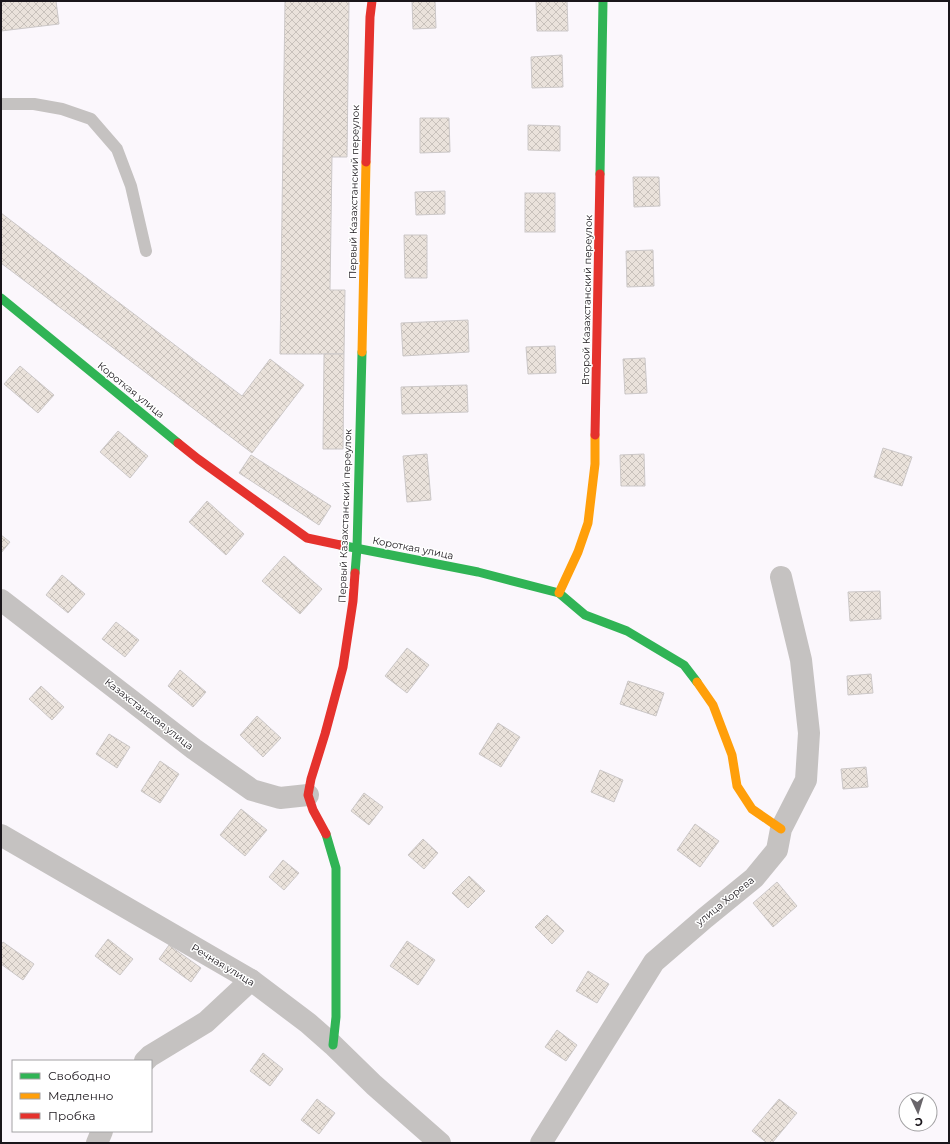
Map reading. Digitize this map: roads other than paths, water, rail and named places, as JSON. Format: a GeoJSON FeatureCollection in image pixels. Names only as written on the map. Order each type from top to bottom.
{"type":"FeatureCollection","features":[{"type":"Feature","properties":{"kind":"street","name":"Первый Казахстанский переулок"},"geometry":{"type":"LineString","coordinates":[[333,1045],[336,1009],[336,868],[328,838],[313,810],[308,794],[310,779],[325,734],[343,667],[353,601],[357,548],[370,17],[372,1]]}},
{"type":"Feature","properties":{"kind":"street","name":"Второй Казахстанский переулок"},"geometry":{"type":"LineString","coordinates":[[559,594],[578,552],[588,523],[595,464],[603,1]]}},
{"type":"Feature","properties":{"kind":"street","name":"Короткая улица"},"geometry":{"type":"LineString","coordinates":[[1,298],[198,459],[307,538],[478,572],[559,594],[586,615],[627,631],[684,665],[713,705],[732,755],[737,786],[752,809],[781,829]]}},
{"type":"Feature","properties":{"kind":"street","name":"улица Хорева"},"geometry":{"type":"LineString","coordinates":[[541,1143],[654,962],[754,878],[777,850],[781,829],[806,780],[808,733],[801,660],[781,577]]}},
{"type":"Feature","properties":{"kind":"street","name":"Казахстанская улица"},"geometry":{"type":"LineString","coordinates":[[1,600],[194,749],[252,790],[280,798],[308,794]]}},
{"type":"Feature","properties":{"kind":"street","name":"Речная улица"},"geometry":{"type":"LineString","coordinates":[[1,835],[251,980],[333,1045],[374,1085],[440,1143]]}},
{"type":"Feature","properties":{"kind":"street"},"geometry":{"type":"LineString","coordinates":[[146,1060],[150,1056],[206,1022],[251,980]]}},
{"type":"Feature","properties":{"kind":"street"},"geometry":{"type":"LineString","coordinates":[[97,1143],[102,1132]]}},
{"type":"Feature","properties":{"kind":"lane"},"geometry":{"type":"LineString","coordinates":[[1,104],[34,104],[62,109],[91,119],[117,149],[131,186],[146,251]]}}]}
